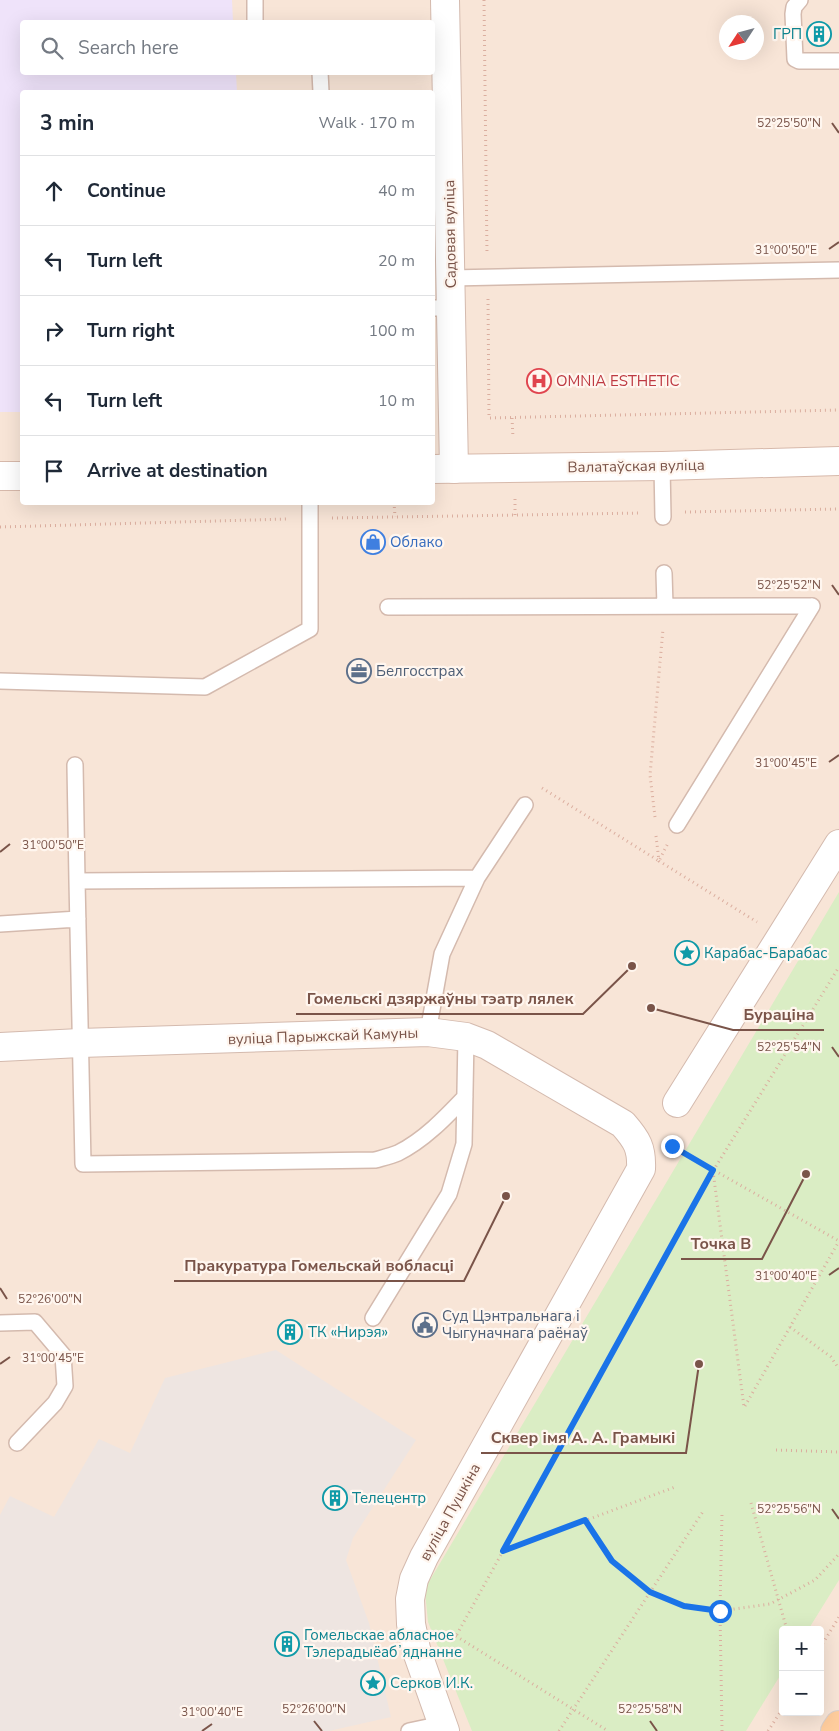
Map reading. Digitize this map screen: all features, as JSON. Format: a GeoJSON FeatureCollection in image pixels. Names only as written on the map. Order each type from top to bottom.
{"type":"FeatureCollection","features":[{"type":"Feature","properties":{"kind":"main road"},"geometry":{"type":"LineString","coordinates":[[835,1731],[839,1725]]}},
{"type":"Feature","properties":{"kind":"street","name":"Садовая вуліца"},"geometry":{"type":"LineString","coordinates":[[443,469],[442,308],[450,278],[440,60],[445,0]]}},
{"type":"Feature","properties":{"kind":"street","name":"Валатаўская вуліца"},"geometry":{"type":"LineString","coordinates":[[443,469],[839,461]]}},
{"type":"Feature","properties":{"kind":"street"},"geometry":{"type":"LineString","coordinates":[[0,476],[20,476]]}},
{"type":"Feature","properties":{"kind":"street"},"geometry":{"type":"LineString","coordinates":[[677,1103],[839,844]]}},
{"type":"Feature","properties":{"kind":"street","name":"вуліца Парыжскай Камуны"},"geometry":{"type":"LineString","coordinates":[[0,1047],[428,1032],[466,1037],[487,1045],[624,1124]]}},
{"type":"Feature","properties":{"kind":"street","name":"вуліца Пушкіна"},"geometry":{"type":"LineString","coordinates":[[443,1727],[416,1649],[411,1624],[410,1598],[414,1579],[429,1548],[641,1169],[641,1154],[638,1143],[624,1124]]}},
{"type":"Feature","properties":{"kind":"lane"},"geometry":{"type":"LineString","coordinates":[[255,0],[255,20]]}},
{"type":"Feature","properties":{"kind":"lane"},"geometry":{"type":"LineString","coordinates":[[800,0],[794,7],[793,14],[795,59],[799,61],[839,61]]}},
{"type":"Feature","properties":{"kind":"lane"},"geometry":{"type":"LineString","coordinates":[[320,75],[321,90]]}},
{"type":"Feature","properties":{"kind":"lane"},"geometry":{"type":"LineString","coordinates":[[450,278],[839,270]]}},
{"type":"Feature","properties":{"kind":"lane"},"geometry":{"type":"LineString","coordinates":[[662,466],[663,515]]}},
{"type":"Feature","properties":{"kind":"lane"},"geometry":{"type":"LineString","coordinates":[[0,681],[205,687],[310,629],[310,505]]}},
{"type":"Feature","properties":{"kind":"lane"},"geometry":{"type":"LineString","coordinates":[[664,573],[665,606]]}},
{"type":"Feature","properties":{"kind":"lane"},"geometry":{"type":"LineString","coordinates":[[388,607],[812,606],[677,825]]}},
{"type":"Feature","properties":{"kind":"lane"},"geometry":{"type":"LineString","coordinates":[[74,764],[82,1164],[375,1160],[396,1154],[410,1146],[449,1114],[465,1098]]}},
{"type":"Feature","properties":{"kind":"lane"},"geometry":{"type":"LineString","coordinates":[[428,1032],[442,954],[477,878],[525,805]]}},
{"type":"Feature","properties":{"kind":"lane"},"geometry":{"type":"LineString","coordinates":[[77,881],[477,878]]}},
{"type":"Feature","properties":{"kind":"lane"},"geometry":{"type":"LineString","coordinates":[[0,924],[78,920]]}},
{"type":"Feature","properties":{"kind":"lane"},"geometry":{"type":"LineString","coordinates":[[373,1318],[449,1194],[464,1144],[466,1037]]}},
{"type":"Feature","properties":{"kind":"lane"},"geometry":{"type":"LineString","coordinates":[[0,1323],[35,1322],[63,1355],[65,1386],[55,1403],[17,1443]]}},
{"type":"Feature","properties":{"kind":"lane"},"geometry":{"type":"LineString","coordinates":[[409,1731],[443,1727]]}},
{"type":"Feature","properties":{"kind":"path"},"geometry":{"type":"LineString","coordinates":[[484,0],[489,418],[839,410]]}},
{"type":"Feature","properties":{"kind":"path"},"geometry":{"type":"LineString","coordinates":[[512,418],[513,438]]}},
{"type":"Feature","properties":{"kind":"path"},"geometry":{"type":"LineString","coordinates":[[515,496],[515,515]]}},
{"type":"Feature","properties":{"kind":"path"},"geometry":{"type":"LineString","coordinates":[[394,505],[394,517]]}},
{"type":"Feature","properties":{"kind":"path"},"geometry":{"type":"LineString","coordinates":[[0,527],[394,517],[663,515],[839,509]]}},
{"type":"Feature","properties":{"kind":"path"},"geometry":{"type":"LineString","coordinates":[[538,786],[659,861]]}},
{"type":"Feature","properties":{"kind":"path"},"geometry":{"type":"LineString","coordinates":[[456,1636],[713,1170],[839,968]]}},
{"type":"Feature","properties":{"kind":"path"},"geometry":{"type":"LineString","coordinates":[[672,1146],[839,1241],[744,1407],[713,1170]]}},
{"type":"Feature","properties":{"kind":"path"},"geometry":{"type":"LineString","coordinates":[[790,1327],[831,1357],[839,1369]]}},
{"type":"Feature","properties":{"kind":"path"},"geometry":{"type":"LineString","coordinates":[[776,1450],[839,1452]]}},
{"type":"Feature","properties":{"kind":"path"},"geometry":{"type":"LineString","coordinates":[[503,1551],[675,1487]]}},
{"type":"Feature","properties":{"kind":"path"},"geometry":{"type":"LineString","coordinates":[[751,1503],[786,1626]]}},
{"type":"Feature","properties":{"kind":"path"},"geometry":{"type":"LineString","coordinates":[[558,1731],[704,1510]]}},
{"type":"Feature","properties":{"kind":"path"},"geometry":{"type":"LineString","coordinates":[[722,1513],[720,1611],[722,1731]]}},
{"type":"Feature","properties":{"kind":"path"},"geometry":{"type":"LineString","coordinates":[[585,1520],[612,1561],[650,1592],[684,1606],[720,1611],[770,1604],[815,1580],[839,1554]]}},
{"type":"Feature","properties":{"kind":"path"},"geometry":{"type":"LineString","coordinates":[[824,1641],[839,1617]]}},
{"type":"Feature","properties":{"kind":"path"},"geometry":{"type":"LineString","coordinates":[[438,1640],[456,1636],[608,1731]]}},
{"type":"Feature","properties":{"kind":"path"},"geometry":{"type":"LineString","coordinates":[[768,1731],[779,1714]]}},
{"type":"Feature","properties":{"kind":"shaded area"},"geometry":{"type":"Polygon","coordinates":[[[0,0],[839,0],[839,1731],[0,1731],[0,0]]]}},
{"type":"Feature","properties":{"kind":"shaded area"},"geometry":{"type":"Polygon","coordinates":[[[0,0],[232,0],[233,20],[20,20],[20,75],[236,75],[237,90],[20,90],[20,412],[0,412],[0,0]]]}},
{"type":"Feature","properties":{"kind":"shaded area"},"geometry":{"type":"Polygon","coordinates":[[[276,1350],[416,1440],[353,1538],[346,1560],[369,1623],[391,1717],[329,1731],[0,1731],[0,1515],[10,1496],[54,1517],[99,1439],[130,1453],[165,1378],[276,1350]]]}},
{"type":"Feature","properties":{"kind":"green space"},"geometry":{"type":"Polygon","coordinates":[[[839,892],[839,1580],[810,1626],[779,1626],[779,1677],[746,1731],[472,1731],[428,1622],[425,1592],[427,1585],[839,892]]]}},
{"type":"Feature","properties":{"kind":"place","name":"ГРП"},"geometry":{"type":"Point","coordinates":[819,34]}},
{"type":"Feature","properties":{"kind":"place","name":"OMNIA ESTHETIC"},"geometry":{"type":"Point","coordinates":[539,381]}},
{"type":"Feature","properties":{"kind":"place","name":"Облако"},"geometry":{"type":"Point","coordinates":[373,542]}},
{"type":"Feature","properties":{"kind":"place","name":"Белгосстрах"},"geometry":{"type":"Point","coordinates":[359,671]}},
{"type":"Feature","properties":{"kind":"place","name":"Карабас-Барабас"},"geometry":{"type":"Point","coordinates":[687,953]}},
{"type":"Feature","properties":{"kind":"place","name":"Гомельскі дзяржаўны тэатр лялек"},"geometry":{"type":"Point","coordinates":[632,966]}},
{"type":"Feature","properties":{"kind":"place","name":"Бураціна"},"geometry":{"type":"Point","coordinates":[651,1008]}},
{"type":"Feature","properties":{"kind":"place","name":"Точка В"},"geometry":{"type":"Point","coordinates":[806,1174]}},
{"type":"Feature","properties":{"kind":"place","name":"Пракуратура Гомельскай вобласці"},"geometry":{"type":"Point","coordinates":[506,1196]}},
{"type":"Feature","properties":{"kind":"place","name":"Суд Цэнтральнага і Чыгуначнага раёнаў"},"geometry":{"type":"Point","coordinates":[425,1325]}},
{"type":"Feature","properties":{"kind":"place","name":"ТК «Нирэя»"},"geometry":{"type":"Point","coordinates":[290,1332]}},
{"type":"Feature","properties":{"kind":"place","name":"Сквер імя А. А. Грамыкі"},"geometry":{"type":"Point","coordinates":[699,1364]}},
{"type":"Feature","properties":{"kind":"place","name":"Телецентр"},"geometry":{"type":"Point","coordinates":[335,1498]}},
{"type":"Feature","properties":{"kind":"place","name":"Гомельскае абласное Тэлерадыёабʼяднанне"},"geometry":{"type":"Point","coordinates":[287,1644]}},
{"type":"Feature","properties":{"kind":"place","name":"Серков И.К."},"geometry":{"type":"Point","coordinates":[373,1683]}},
{"type":"Feature","properties":{"kind":"route"},"geometry":{"type":"LineString","coordinates":[[672,1146],[713,1170],[503,1551],[585,1520],[612,1561],[650,1592],[684,1606],[720,1611]]}}]}
